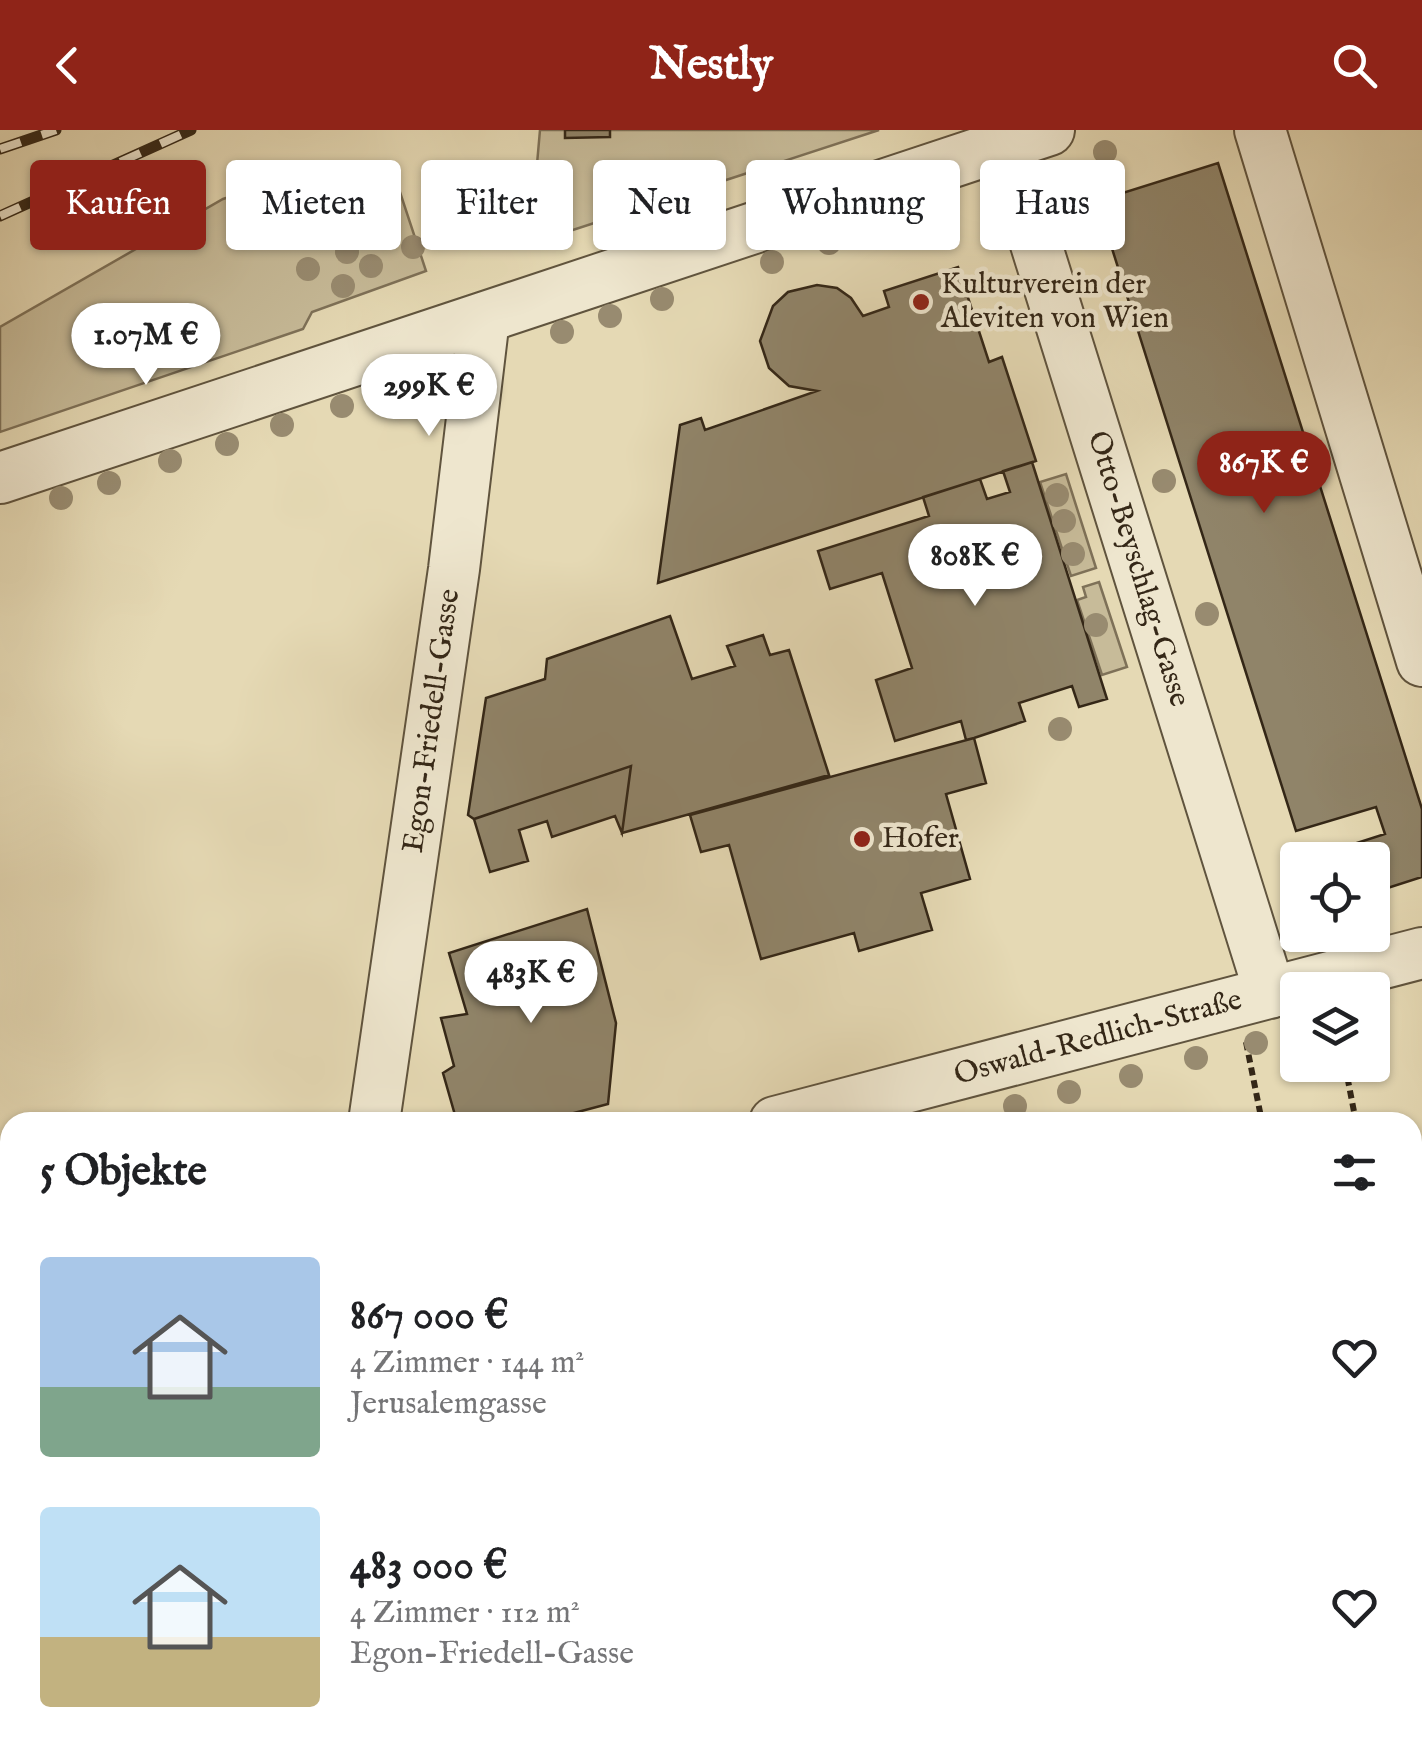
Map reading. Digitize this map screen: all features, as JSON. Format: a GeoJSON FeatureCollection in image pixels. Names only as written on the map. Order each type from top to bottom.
{"type":"FeatureCollection","features":[{"type":"Feature","properties":{"kind":"street"},"geometry":{"type":"LineString","coordinates":[[1260,130],[1422,661]]}},
{"type":"Feature","properties":{"kind":"street"},"geometry":{"type":"LineString","coordinates":[[0,478],[1027,137]]}},
{"type":"Feature","properties":{"kind":"street","name":"Otto-Beyschlag-Gasse"},"geometry":{"type":"LineString","coordinates":[[1027,137],[1254,997]]}},
{"type":"Feature","properties":{"kind":"street","name":"Egon-Friedell-Gasse"},"geometry":{"type":"LineString","coordinates":[[375,1112],[454,569],[484,318]]}},
{"type":"Feature","properties":{"kind":"street","name":"Oswald-Redlich-Straße"},"geometry":{"type":"LineString","coordinates":[[812,1112],[1422,952]]}},
{"type":"Feature","properties":{"kind":"path"},"geometry":{"type":"LineString","coordinates":[[1254,997],[1261,1112]]}},
{"type":"Feature","properties":{"kind":"path"},"geometry":{"type":"LineString","coordinates":[[1349,1082],[1354,1112]]}},
{"type":"Feature","properties":{"kind":"shaded area"},"geometry":{"type":"Polygon","coordinates":[[[540,130],[879,130],[787,160],[746,160],[746,173],[726,180],[726,160],[593,160],[593,223],[573,230],[573,160],[537,160],[540,130]]]}},
{"type":"Feature","properties":{"kind":"shaded area"},"geometry":{"type":"Polygon","coordinates":[[[401,195],[426,271],[312,312],[303,329],[0,432],[0,327],[134,250],[206,250],[206,209],[226,198],[226,250],[401,250],[401,195]]]}},
{"type":"Feature","properties":{"kind":"shaded area"},"geometry":{"type":"Polygon","coordinates":[[[1066,474],[1096,568],[1071,576],[1040,482],[1066,474]]]}},
{"type":"Feature","properties":{"kind":"shaded area"},"geometry":{"type":"Polygon","coordinates":[[[1099,582],[1127,667],[1102,675],[1077,600],[1086,597],[1083,587],[1099,582]]]}},
{"type":"Feature","properties":{"kind":"building"},"geometry":{"type":"Polygon","coordinates":[[[565,130],[610,130],[610,137],[565,138],[565,130]]]}},
{"type":"Feature","properties":{"kind":"building"},"geometry":{"type":"Polygon","coordinates":[[[1218,163],[1422,809],[1422,877],[1390,887],[1390,842],[1360,842],[1385,834],[1376,807],[1296,831],[1112,250],[1125,250],[1125,192],[1218,163]]]}},
{"type":"Feature","properties":{"kind":"building"},"geometry":{"type":"Polygon","coordinates":[[[958,267],[989,362],[1002,357],[1036,461],[658,583],[680,425],[701,418],[705,430],[817,391],[789,386],[769,368],[760,341],[773,306],[788,292],[817,285],[837,288],[851,298],[863,316],[889,307],[884,291],[958,267]]]}},
{"type":"Feature","properties":{"kind":"building"},"geometry":{"type":"Polygon","coordinates":[[[1032,462],[1107,699],[1079,707],[1072,686],[1019,703],[1025,721],[974,738],[966,740],[961,721],[895,741],[876,680],[912,668],[882,573],[830,589],[818,551],[929,516],[923,497],[980,479],[987,499],[1010,492],[1003,471],[1032,462]]]}},
{"type":"Feature","properties":{"kind":"building"},"geometry":{"type":"Polygon","coordinates":[[[670,616],[692,679],[735,666],[727,646],[763,635],[770,655],[789,650],[829,775],[622,833],[631,766],[474,819],[468,815],[486,698],[545,679],[547,659],[670,616]]]}},
{"type":"Feature","properties":{"kind":"building"},"geometry":{"type":"Polygon","coordinates":[[[974,738],[986,783],[946,794],[970,879],[921,893],[932,930],[859,951],[854,933],[761,959],[729,845],[701,852],[690,815],[974,738]]]}},
{"type":"Feature","properties":{"kind":"building"},"geometry":{"type":"Polygon","coordinates":[[[631,766],[622,833],[615,816],[552,837],[547,821],[519,830],[528,861],[490,872],[474,819],[631,766]]]}},
{"type":"Feature","properties":{"kind":"building"},"geometry":{"type":"Polygon","coordinates":[[[587,909],[616,1023],[608,1104],[578,1112],[454,1112],[443,1073],[454,1066],[441,1018],[467,1014],[449,953],[587,909]]]}},
{"type":"Feature","properties":{"kind":"railway"},"geometry":{"type":"LineString","coordinates":[[0,149],[56,130]]}},
{"type":"Feature","properties":{"kind":"railway"},"geometry":{"type":"LineString","coordinates":[[0,216],[191,130]]}},
{"type":"Feature","properties":{"kind":"place","name":"Kulturverein der Aleviten von Wien"},"geometry":{"type":"Point","coordinates":[921,302]}},
{"type":"Feature","properties":{"kind":"place","name":"Hofer"},"geometry":{"type":"Point","coordinates":[862,839]}}]}
